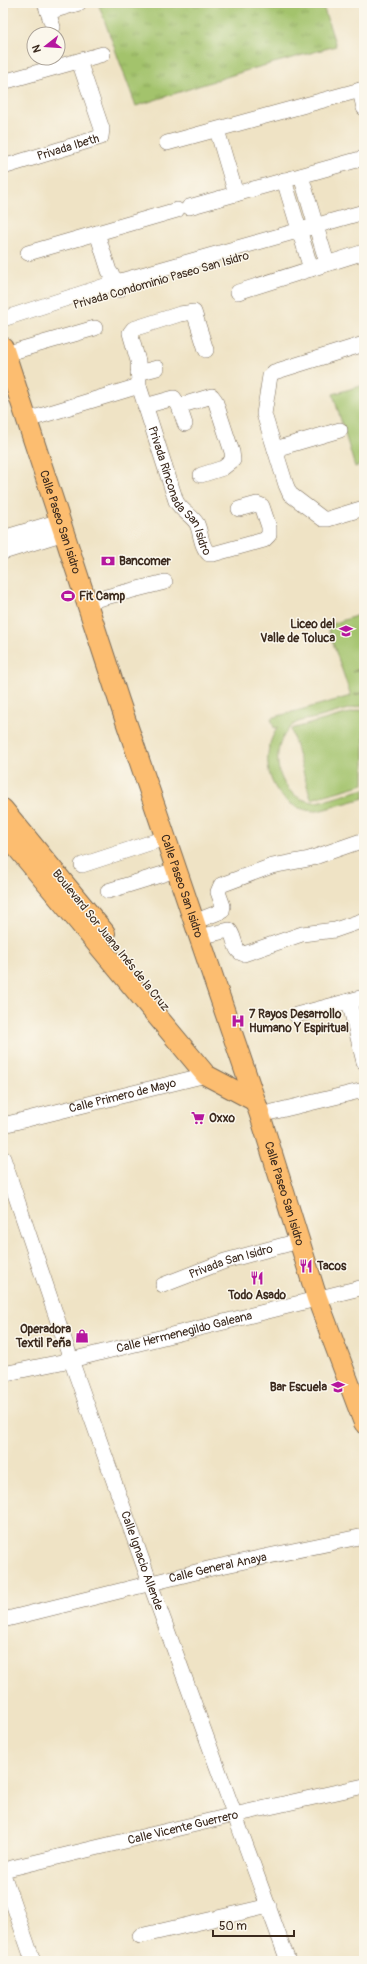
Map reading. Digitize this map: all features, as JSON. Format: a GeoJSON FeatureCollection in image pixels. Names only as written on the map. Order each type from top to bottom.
{"type":"FeatureCollection","features":[{"type":"Feature","properties":{"kind":"main road","name":"Calle Paseo San Isidro"},"geometry":{"type":"LineString","coordinates":[[4,350],[86,602],[257,1108],[317,1298],[364,1423]]}},
{"type":"Feature","properties":{"kind":"main road","name":"Boulevard Sor Juana Inés de la Cruz"},"geometry":{"type":"LineString","coordinates":[[3,809],[212,1073]]}},
{"type":"Feature","properties":{"kind":"main road","name":"Boulevard Sor Juana Inés de la Cruz"},"geometry":{"type":"LineString","coordinates":[[3,831],[212,1073]]}},
{"type":"Feature","properties":{"kind":"main road","name":"Calle Primero de Mayo"},"geometry":{"type":"LineString","coordinates":[[212,1073],[242,1064]]}},
{"type":"Feature","properties":{"kind":"main road"},"geometry":{"type":"LineString","coordinates":[[212,1073],[257,1108]]}},
{"type":"Feature","properties":{"kind":"street"},"geometry":{"type":"LineString","coordinates":[[53,26],[47,7],[79,3]]}},
{"type":"Feature","properties":{"kind":"street"},"geometry":{"type":"LineString","coordinates":[[3,82],[103,54]]}},
{"type":"Feature","properties":{"kind":"street","name":"Privada Ibeth"},"geometry":{"type":"LineString","coordinates":[[3,167],[100,137],[102,129],[79,60]]}},
{"type":"Feature","properties":{"kind":"street"},"geometry":{"type":"LineString","coordinates":[[167,143],[362,89],[364,108]]}},
{"type":"Feature","properties":{"kind":"street"},"geometry":{"type":"LineString","coordinates":[[217,130],[236,194]]}},
{"type":"Feature","properties":{"kind":"street"},"geometry":{"type":"LineString","coordinates":[[28,253],[364,158]]}},
{"type":"Feature","properties":{"kind":"street"},"geometry":{"type":"LineString","coordinates":[[301,176],[327,263]]}},
{"type":"Feature","properties":{"kind":"street"},"geometry":{"type":"LineString","coordinates":[[284,180],[311,268]]}},
{"type":"Feature","properties":{"kind":"street"},"geometry":{"type":"LineString","coordinates":[[317,230],[364,212]]}},
{"type":"Feature","properties":{"kind":"street"},"geometry":{"type":"LineString","coordinates":[[317,230],[364,221]]}},
{"type":"Feature","properties":{"kind":"street","name":"Privada Condominio Paseo San Isidro"},"geometry":{"type":"LineString","coordinates":[[3,319],[317,230]]}},
{"type":"Feature","properties":{"kind":"street"},"geometry":{"type":"LineString","coordinates":[[98,233],[110,271],[118,286]]}},
{"type":"Feature","properties":{"kind":"street"},"geometry":{"type":"LineString","coordinates":[[238,292],[364,252]]}},
{"type":"Feature","properties":{"kind":"street","name":"Privada Condominio Paseo San Isidro"},"geometry":{"type":"LineString","coordinates":[[3,327],[118,286]]}},
{"type":"Feature","properties":{"kind":"street","name":"Privada Rinconada San Isidro"},"geometry":{"type":"LineString","coordinates":[[206,350],[194,312],[180,314],[133,329],[129,336],[138,361],[138,379],[145,406],[176,501],[181,509],[196,524],[204,548],[209,554],[264,540],[269,535],[269,527],[262,506],[256,504],[240,509]]}},
{"type":"Feature","properties":{"kind":"street"},"geometry":{"type":"LineString","coordinates":[[4,350],[95,328]]}},
{"type":"Feature","properties":{"kind":"street"},"geometry":{"type":"LineString","coordinates":[[364,344],[274,372],[270,376],[264,414],[290,494],[318,516],[328,519],[364,508]]}},
{"type":"Feature","properties":{"kind":"street"},"geometry":{"type":"LineString","coordinates":[[27,420],[138,379],[157,368]]}},
{"type":"Feature","properties":{"kind":"street","name":"Privada Rinconada San Isidro"},"geometry":{"type":"LineString","coordinates":[[179,406],[212,396],[238,449],[233,460],[223,468],[201,475]]}},
{"type":"Feature","properties":{"kind":"street"},"geometry":{"type":"LineString","coordinates":[[145,406],[171,398],[177,400],[185,424]]}},
{"type":"Feature","properties":{"kind":"street"},"geometry":{"type":"LineString","coordinates":[[275,449],[340,430]]}},
{"type":"Feature","properties":{"kind":"street"},"geometry":{"type":"LineString","coordinates":[[3,538],[62,527]]}},
{"type":"Feature","properties":{"kind":"street"},"geometry":{"type":"LineString","coordinates":[[3,552],[62,527]]}},
{"type":"Feature","properties":{"kind":"street"},"geometry":{"type":"LineString","coordinates":[[86,602],[165,582]]}},
{"type":"Feature","properties":{"kind":"street"},"geometry":{"type":"LineString","coordinates":[[82,865],[165,838]]}},
{"type":"Feature","properties":{"kind":"street"},"geometry":{"type":"LineString","coordinates":[[196,929],[222,911],[219,888],[222,885],[272,866],[309,859],[364,840]]}},
{"type":"Feature","properties":{"kind":"street"},"geometry":{"type":"LineString","coordinates":[[108,891],[176,870]]}},
{"type":"Feature","properties":{"kind":"street"},"geometry":{"type":"LineString","coordinates":[[196,929],[229,930],[233,934],[239,952],[244,954],[302,934],[335,930],[364,920]]}},
{"type":"Feature","properties":{"kind":"street"},"geometry":{"type":"LineString","coordinates":[[296,1016],[364,997]]}},
{"type":"Feature","properties":{"kind":"street"},"geometry":{"type":"LineString","coordinates":[[349,1001],[364,1062]]}},
{"type":"Feature","properties":{"kind":"street","name":"Calle Primero de Mayo"},"geometry":{"type":"LineString","coordinates":[[3,1125],[212,1073]]}},
{"type":"Feature","properties":{"kind":"street"},"geometry":{"type":"LineString","coordinates":[[257,1108],[364,1090]]}},
{"type":"Feature","properties":{"kind":"street","name":"Calle Ignacio Allende"},"geometry":{"type":"LineString","coordinates":[[3,1158],[71,1360],[150,1583],[288,1961]]}},
{"type":"Feature","properties":{"kind":"street","name":"Privada San Isidro"},"geometry":{"type":"LineString","coordinates":[[163,1285],[225,1261],[299,1241]]}},
{"type":"Feature","properties":{"kind":"street","name":"Calle Hermenegildo Galeana"},"geometry":{"type":"LineString","coordinates":[[3,1374],[71,1360],[364,1287]]}},
{"type":"Feature","properties":{"kind":"street","name":"Calle General Anaya"},"geometry":{"type":"LineString","coordinates":[[3,1620],[150,1583],[262,1557],[364,1536]]}},
{"type":"Feature","properties":{"kind":"street","name":"Calle Vicente Guerrero"},"geometry":{"type":"LineString","coordinates":[[3,1870],[234,1815],[364,1786]]}},
{"type":"Feature","properties":{"kind":"street"},"geometry":{"type":"LineString","coordinates":[[3,1874],[33,1961]]}},
{"type":"Feature","properties":{"kind":"street"},"geometry":{"type":"LineString","coordinates":[[140,1936],[269,1906]]}},
{"type":"Feature","properties":{"kind":"green space"},"geometry":{"type":"Polygon","coordinates":[[[98,3],[322,3],[336,46],[248,70],[136,106],[98,3]]]}},
{"type":"Feature","properties":{"kind":"green space"},"geometry":{"type":"Polygon","coordinates":[[[364,385],[364,464],[355,467],[333,394],[364,385]]]}},
{"type":"Feature","properties":{"kind":"green space"},"geometry":{"type":"Polygon","coordinates":[[[364,613],[364,667],[352,672],[364,668],[364,692],[354,695],[364,693],[364,705],[296,723],[286,732],[280,743],[278,756],[279,769],[283,781],[290,791],[301,799],[319,802],[364,789],[364,798],[318,811],[303,809],[290,803],[280,794],[272,782],[268,755],[271,740],[278,727],[274,728],[271,718],[351,696],[327,626],[364,613]]]}},
{"type":"Feature","properties":{"kind":"green space"},"geometry":{"type":"Polygon","coordinates":[[[364,709],[364,784],[311,799],[291,729],[364,709]]]}},
{"type":"Feature","properties":{"kind":"place","name":"Bancomer"},"geometry":{"type":"Point","coordinates":[108,561]}},
{"type":"Feature","properties":{"kind":"place","name":"Fit Camp"},"geometry":{"type":"Point","coordinates":[68,596]}},
{"type":"Feature","properties":{"kind":"place","name":"Liceo del Valle de Toluca"},"geometry":{"type":"Point","coordinates":[346,631]}},
{"type":"Feature","properties":{"kind":"place","name":"7 Rayos Desarrollo Humano Y Espiritual"},"geometry":{"type":"Point","coordinates":[238,1021]}},
{"type":"Feature","properties":{"kind":"place","name":"Oxxo"},"geometry":{"type":"Point","coordinates":[198,1118]}},
{"type":"Feature","properties":{"kind":"place","name":"Tacos"},"geometry":{"type":"Point","coordinates":[306,1266]}},
{"type":"Feature","properties":{"kind":"place","name":"Todo Asado"},"geometry":{"type":"Point","coordinates":[257,1278]}},
{"type":"Feature","properties":{"kind":"place","name":"Operadora Textil Peña"},"geometry":{"type":"Point","coordinates":[82,1336]}},
{"type":"Feature","properties":{"kind":"place","name":"Bar Escuela"},"geometry":{"type":"Point","coordinates":[338,1387]}}]}
